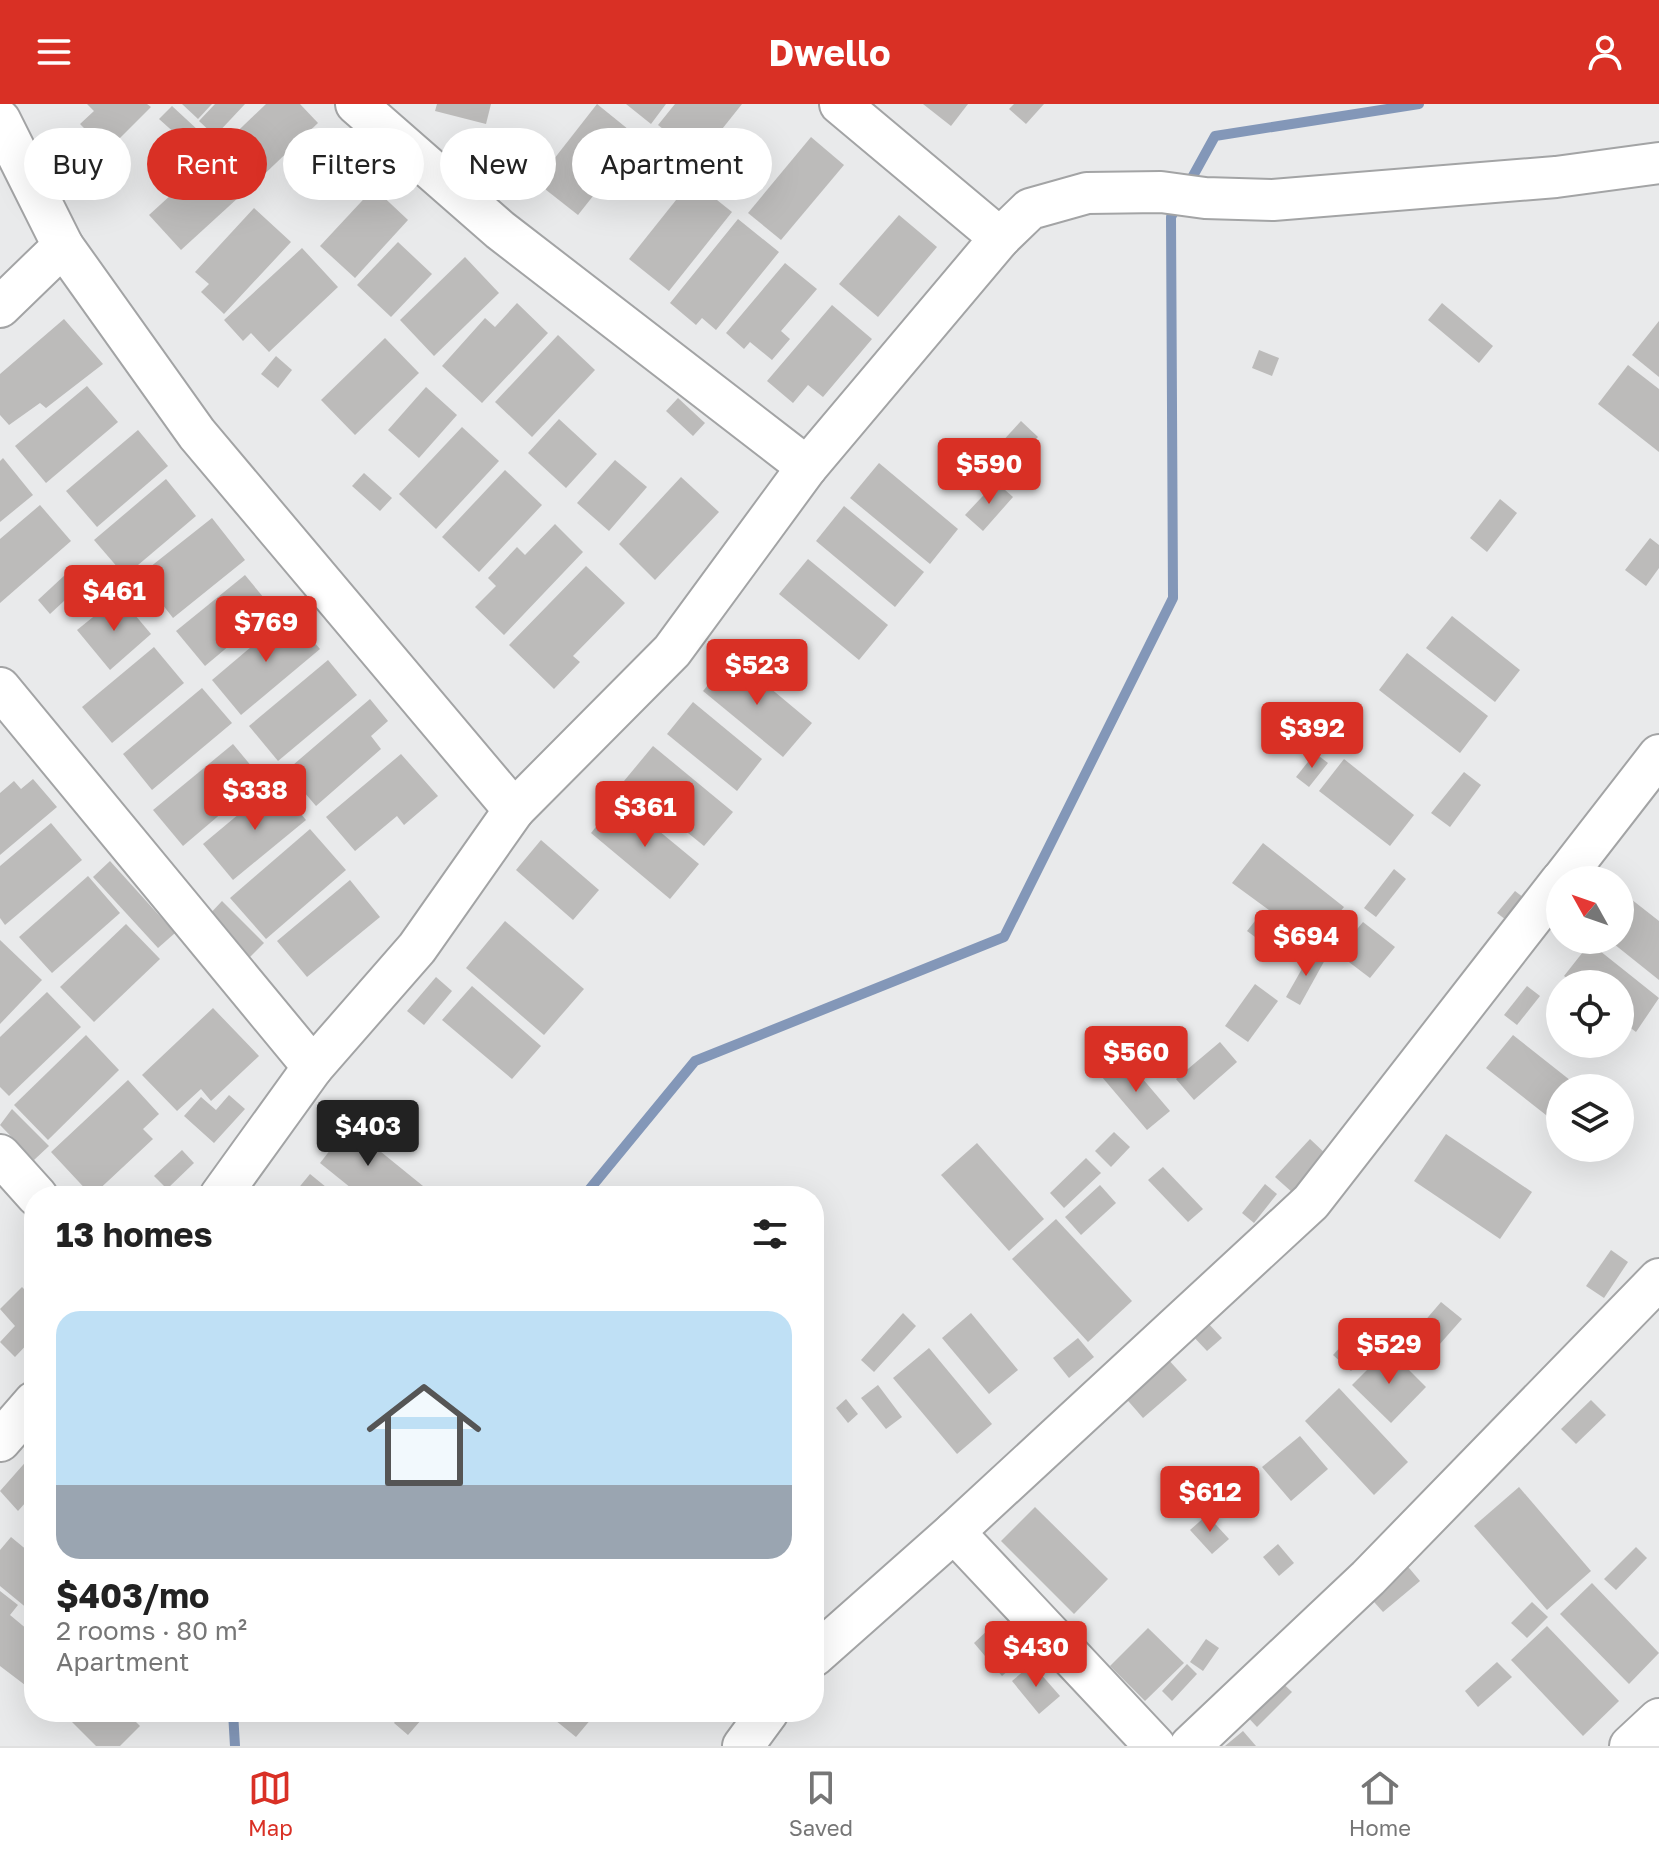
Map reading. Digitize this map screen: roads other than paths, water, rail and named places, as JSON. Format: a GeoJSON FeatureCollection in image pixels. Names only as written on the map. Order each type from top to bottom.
{"type":"FeatureCollection","features":[{"type":"Feature","properties":{"kind":"street"},"geometry":{"type":"LineString","coordinates":[[356,104],[500,230],[807,467]]}},
{"type":"Feature","properties":{"kind":"street"},"geometry":{"type":"LineString","coordinates":[[840,104],[1000,238]]}},
{"type":"Feature","properties":{"kind":"street"},"geometry":{"type":"LineString","coordinates":[[0,120],[63,246],[197,434],[514,810]]}},
{"type":"Feature","properties":{"kind":"street"},"geometry":{"type":"LineString","coordinates":[[227,1186],[313,1067],[417,948],[514,810],[672,651],[807,467],[1000,238],[1030,209],[1087,193],[1161,192],[1205,198],[1320,196],[1556,177],[1659,163]]}},
{"type":"Feature","properties":{"kind":"street"},"geometry":{"type":"LineString","coordinates":[[0,307],[63,246]]}},
{"type":"Feature","properties":{"kind":"street"},"geometry":{"type":"LineString","coordinates":[[0,688],[313,1067]]}},
{"type":"Feature","properties":{"kind":"street"},"geometry":{"type":"LineString","coordinates":[[1573,866],[1659,755]]}},
{"type":"Feature","properties":{"kind":"street"},"geometry":{"type":"LineString","coordinates":[[824,1647],[954,1532],[1311,1202],[1546,900]]}},
{"type":"Feature","properties":{"kind":"street"},"geometry":{"type":"LineString","coordinates":[[0,1155],[28,1186]]}},
{"type":"Feature","properties":{"kind":"street"},"geometry":{"type":"LineString","coordinates":[[1190,1746],[1368,1578],[1659,1279]]}},
{"type":"Feature","properties":{"kind":"street"},"geometry":{"type":"LineString","coordinates":[[0,1441],[24,1413]]}},
{"type":"Feature","properties":{"kind":"street"},"geometry":{"type":"LineString","coordinates":[[954,1532],[1155,1746]]}},
{"type":"Feature","properties":{"kind":"street"},"geometry":{"type":"LineString","coordinates":[[1630,1746],[1659,1719]]}},
{"type":"Feature","properties":{"kind":"street"},"geometry":{"type":"LineString","coordinates":[[743,1746],[761,1722]]}},
{"type":"Feature","properties":{"kind":"waterway"},"geometry":{"type":"LineString","coordinates":[[1188,185],[1215,136],[1419,104]]}},
{"type":"Feature","properties":{"kind":"waterway"},"geometry":{"type":"LineString","coordinates":[[592,1186],[695,1061],[1004,937],[1173,598],[1171,217],[1179,203]]}},
{"type":"Feature","properties":{"kind":"waterway"},"geometry":{"type":"LineString","coordinates":[[234,1722],[235,1746]]}}]}
